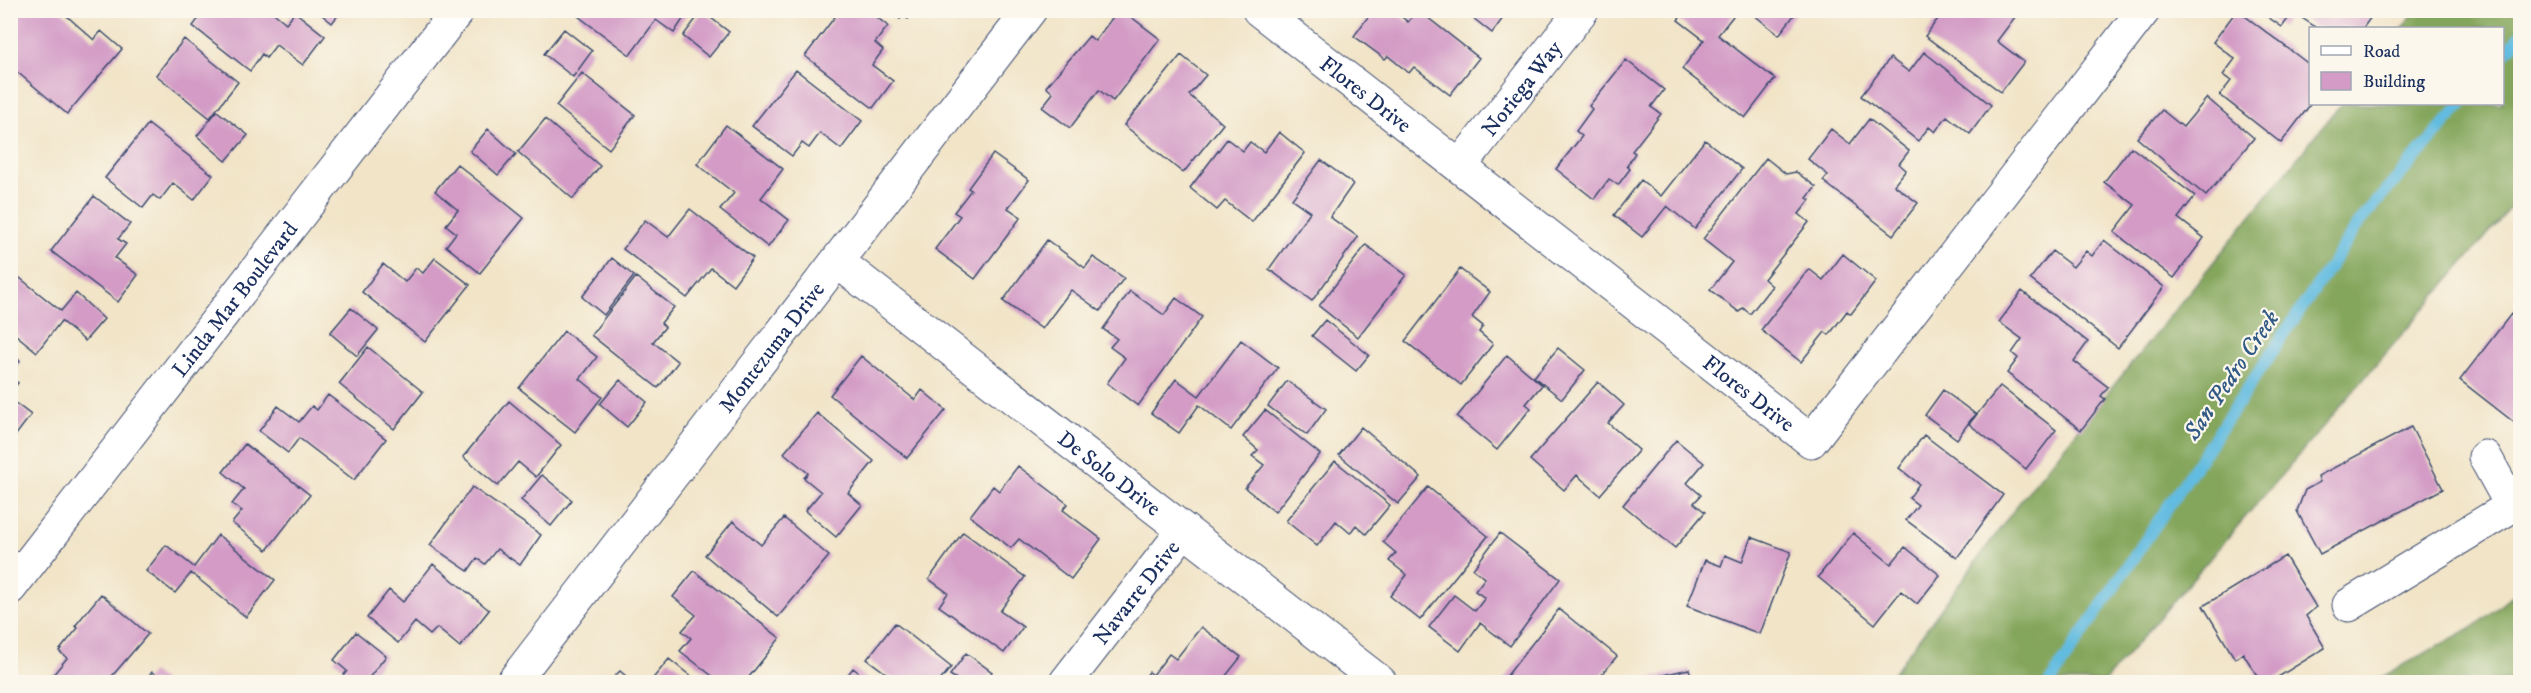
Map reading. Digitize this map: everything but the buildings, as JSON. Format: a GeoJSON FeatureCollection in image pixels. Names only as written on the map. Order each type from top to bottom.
{"type":"FeatureCollection","features":[{"type":"Feature","properties":{"kind":"street","name":"Linda Mar Boulevard"},"geometry":{"type":"LineString","coordinates":[[10,588],[458,10]]}},
{"type":"Feature","properties":{"kind":"street","name":"Montezuma Drive"},"geometry":{"type":"LineString","coordinates":[[513,682],[1030,10]]}},
{"type":"Feature","properties":{"kind":"street","name":"Flores Drive"},"geometry":{"type":"LineString","coordinates":[[1259,10],[1811,441],[2144,10]]}},
{"type":"Feature","properties":{"kind":"street","name":"Noriega Way"},"geometry":{"type":"LineString","coordinates":[[1460,166],[1582,10]]}},
{"type":"Feature","properties":{"kind":"street","name":"De Solo Drive"},"geometry":{"type":"LineString","coordinates":[[838,262],[1380,682]]}},
{"type":"Feature","properties":{"kind":"street"},"geometry":{"type":"LineString","coordinates":[[2349,605],[2516,504],[2485,457]]}},
{"type":"Feature","properties":{"kind":"street","name":"Navarre Drive"},"geometry":{"type":"LineString","coordinates":[[1066,682],[1184,530]]}},
{"type":"Feature","properties":{"kind":"green space"},"geometry":{"type":"Polygon","coordinates":[[[2416,11],[2520,11],[2520,197],[2104,682],[1887,682],[2022,499],[2340,105],[2504,105],[2504,27],[2403,27],[2416,11]]]}},
{"type":"Feature","properties":{"kind":"green space"},"geometry":{"type":"Polygon","coordinates":[[[2520,589],[2520,682],[2373,682],[2478,624],[2520,589]]]}},
{"type":"Feature","properties":{"kind":"waterway","name":"San Pedro Creek"},"geometry":{"type":"LineString","coordinates":[[2504,55],[2520,36]]}},
{"type":"Feature","properties":{"kind":"waterway","name":"San Pedro Creek"},"geometry":{"type":"LineString","coordinates":[[2050,682],[2361,220],[2461,105]]}}]}
